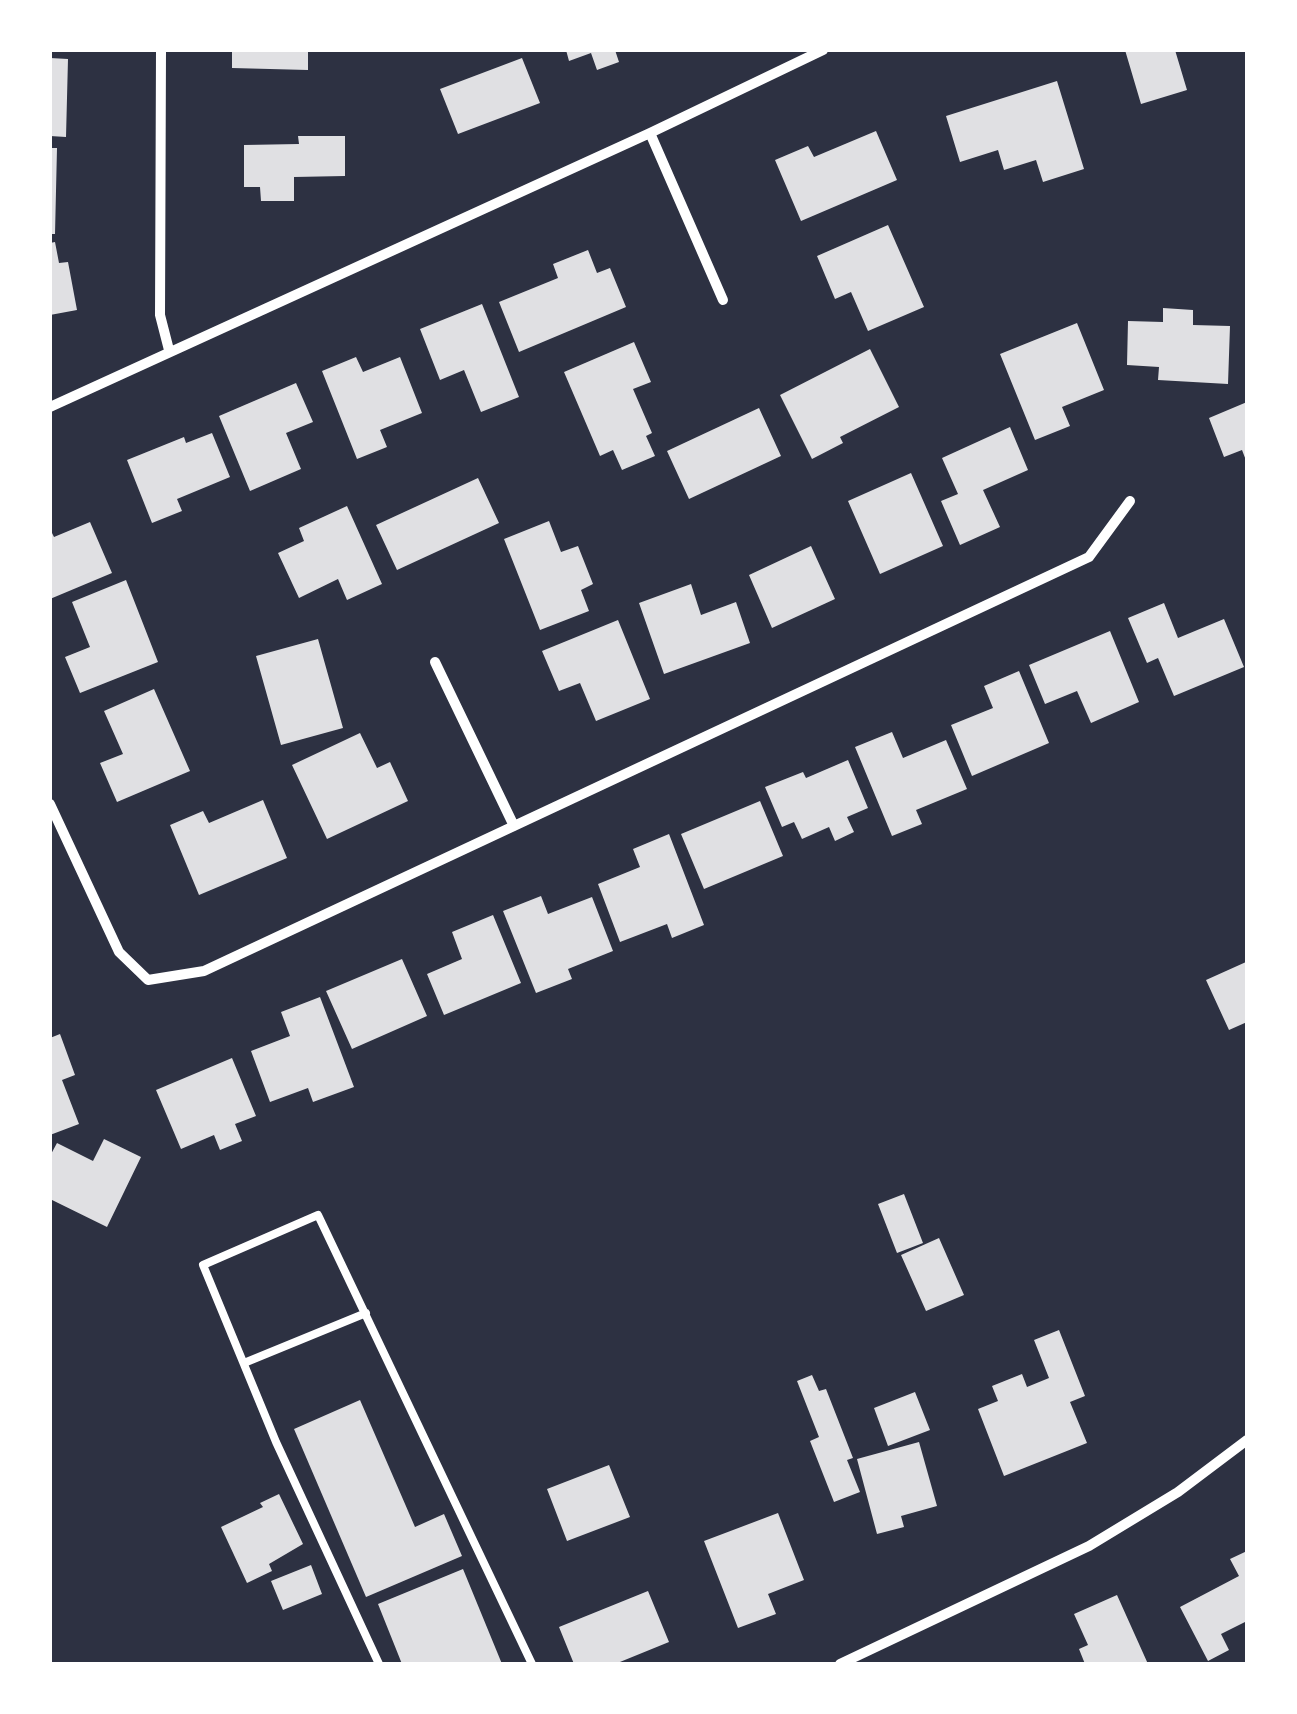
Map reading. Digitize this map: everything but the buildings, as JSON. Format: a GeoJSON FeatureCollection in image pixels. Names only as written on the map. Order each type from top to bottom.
{"type":"FeatureCollection","features":[{"type":"Feature","properties":{"kind":"street"},"geometry":{"type":"LineString","coordinates":[[161,50],[160,315],[169,350]]}},
{"type":"Feature","properties":{"kind":"street"},"geometry":{"type":"LineString","coordinates":[[50,407],[822,50]]}},
{"type":"Feature","properties":{"kind":"street"},"geometry":{"type":"LineString","coordinates":[[650,132],[723,300]]}},
{"type":"Feature","properties":{"kind":"street"},"geometry":{"type":"LineString","coordinates":[[50,804],[120,952],[148,980],[204,970],[1089,557],[1130,500]]}},
{"type":"Feature","properties":{"kind":"street"},"geometry":{"type":"LineString","coordinates":[[435,662],[514,826]]}},
{"type":"Feature","properties":{"kind":"street"},"geometry":{"type":"LineString","coordinates":[[840,1664],[1089,1546],[1178,1492],[1247,1440]]}},
{"type":"Feature","properties":{"kind":"lane"},"geometry":{"type":"LineString","coordinates":[[379,1664],[276,1442],[204,1264],[318,1215],[532,1664]]}},
{"type":"Feature","properties":{"kind":"lane"},"geometry":{"type":"LineString","coordinates":[[244,1363],[366,1313]]}}]}
